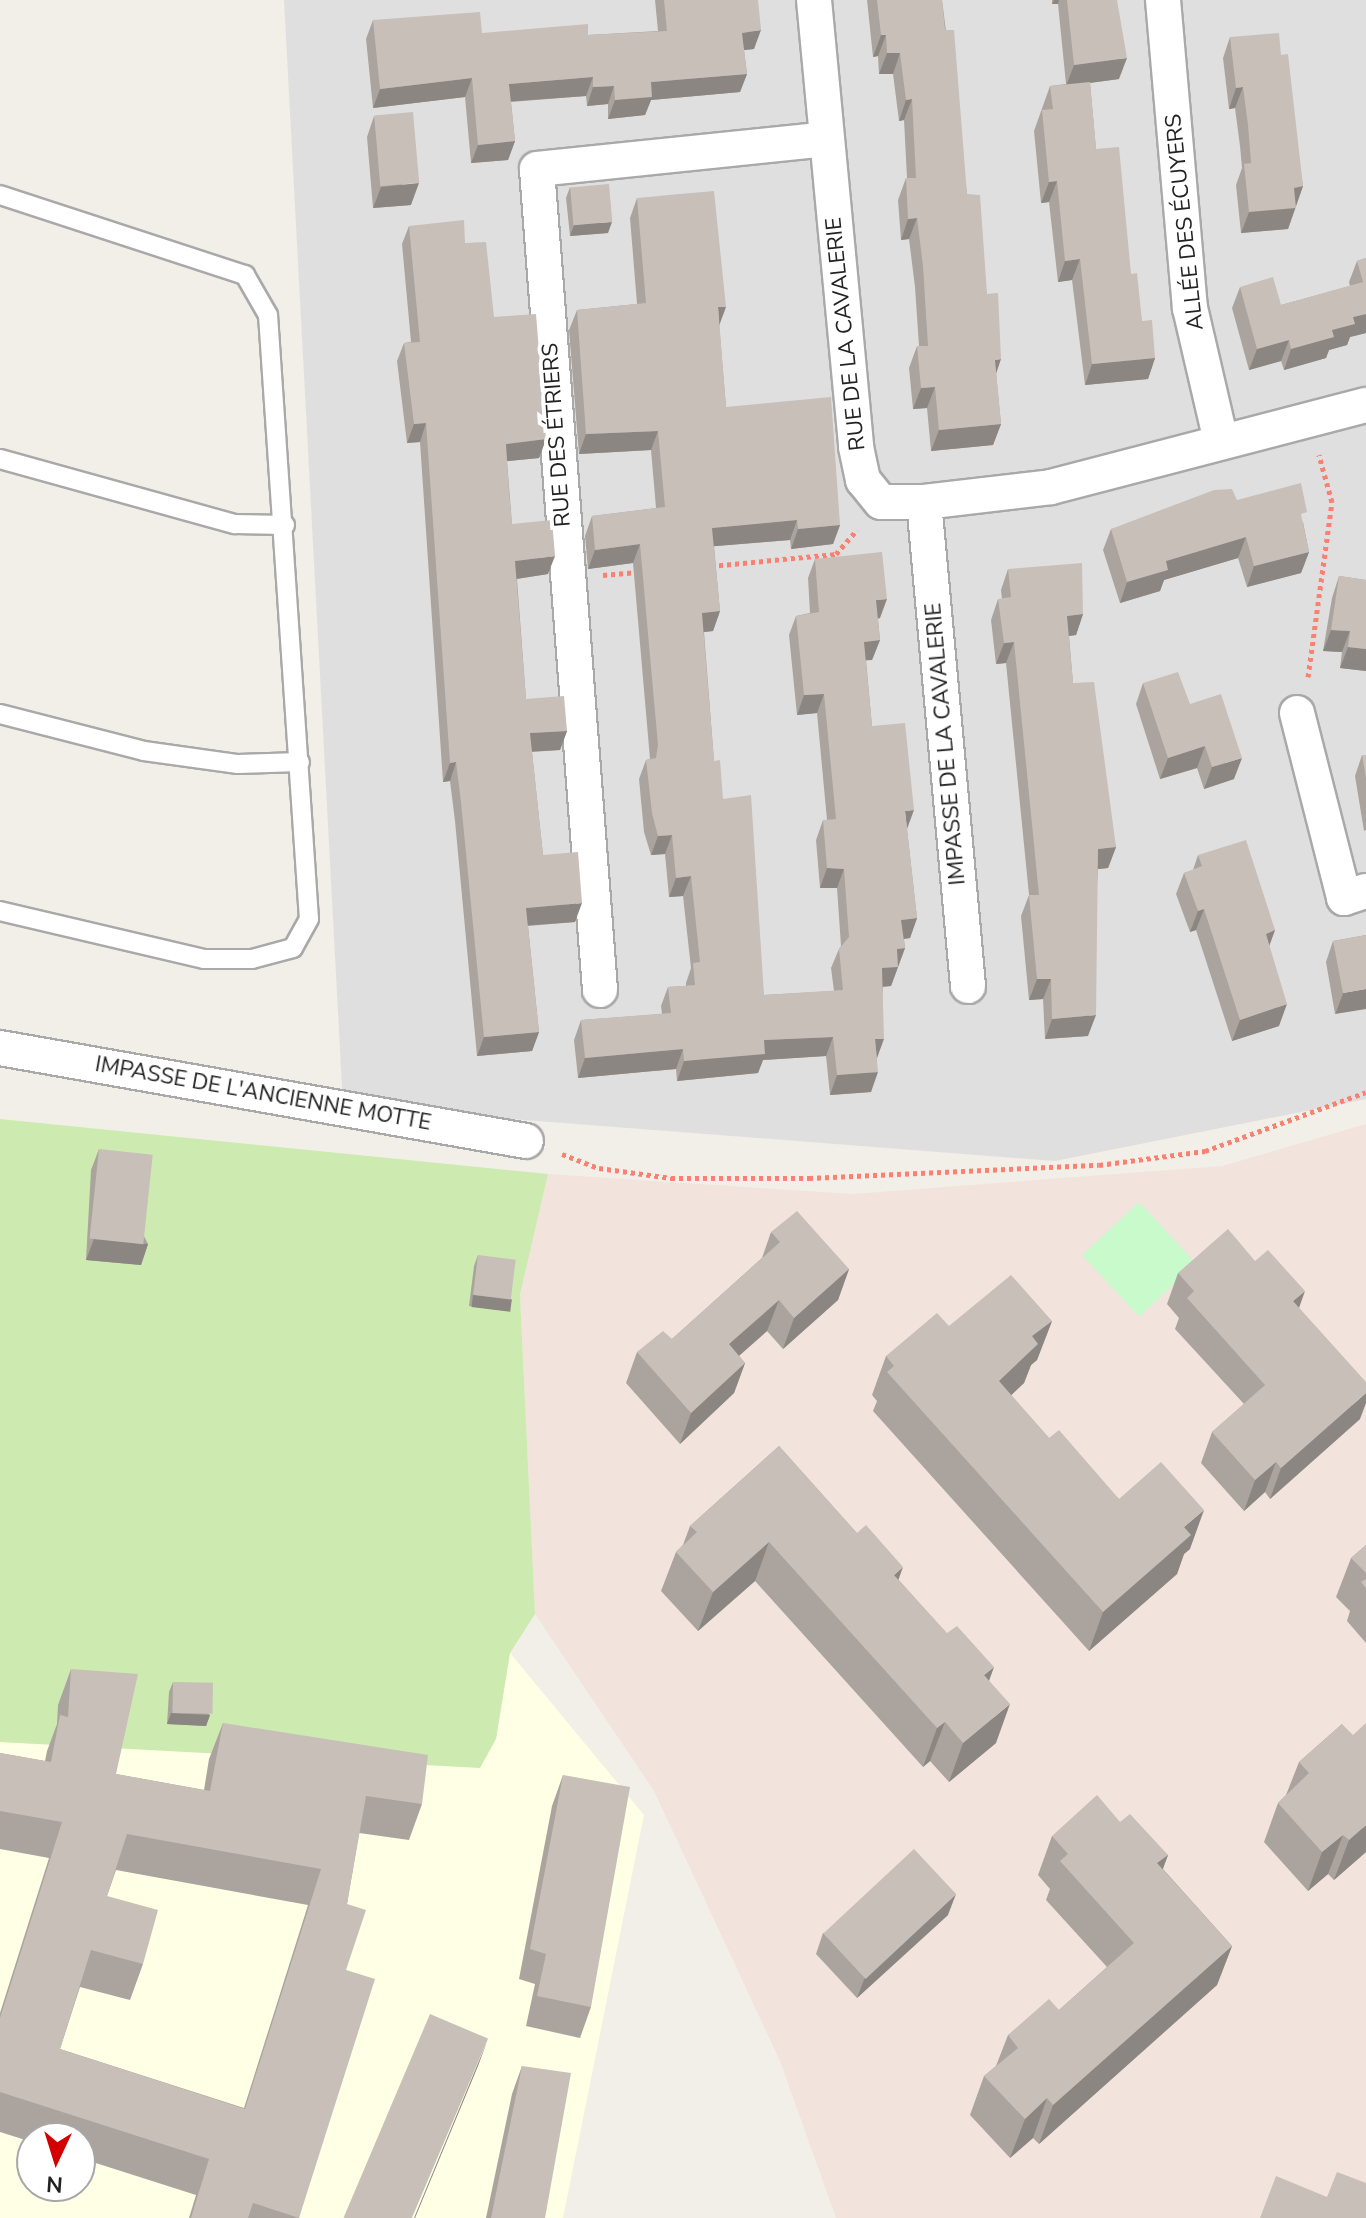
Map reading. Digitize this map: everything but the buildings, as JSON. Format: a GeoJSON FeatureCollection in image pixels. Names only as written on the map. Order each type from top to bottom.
{"type":"FeatureCollection","features":[{"type":"Feature","properties":{"kind":"street","name":"RUE DE LA CAVALERIE"},"geometry":{"type":"LineString","coordinates":[[814,0],[856,447],[863,480],[881,502]]}},
{"type":"Feature","properties":{"kind":"street","name":"ALLÉE DES ÉCUYERS"},"geometry":{"type":"LineString","coordinates":[[1163,0],[1190,308],[1221,441]]}},
{"type":"Feature","properties":{"kind":"street","name":"RUE DES ÉTRIERS"},"geometry":{"type":"LineString","coordinates":[[600,990],[537,169],[826,139]]}},
{"type":"Feature","properties":{"kind":"street"},"geometry":{"type":"LineString","coordinates":[[881,502],[924,502],[1051,487],[1366,405]]}},
{"type":"Feature","properties":{"kind":"street","name":"IMPASSE DE LA CAVALERIE"},"geometry":{"type":"LineString","coordinates":[[924,502],[968,986]]}},
{"type":"Feature","properties":{"kind":"street"},"geometry":{"type":"LineString","coordinates":[[1297,713],[1344,898],[1366,891]]}},
{"type":"Feature","properties":{"kind":"street","name":"IMPASSE DE L'ANCIENNE MOTTE"},"geometry":{"type":"LineString","coordinates":[[0,1048],[526,1141]]}},
{"type":"Feature","properties":{"kind":"lane"},"geometry":{"type":"LineString","coordinates":[[0,195],[245,275],[268,315],[285,525],[309,919],[293,948],[252,959],[204,959],[0,911]]}},
{"type":"Feature","properties":{"kind":"lane"},"geometry":{"type":"LineString","coordinates":[[0,459],[235,524],[285,525]]}},
{"type":"Feature","properties":{"kind":"lane"},"geometry":{"type":"LineString","coordinates":[[0,714],[144,751],[238,764],[300,762]]}},
{"type":"Feature","properties":{"kind":"path"},"geometry":{"type":"LineString","coordinates":[[1297,713],[1307,679],[1332,502],[1310,419]]}},
{"type":"Feature","properties":{"kind":"path"},"geometry":{"type":"LineString","coordinates":[[694,567],[836,554],[881,502]]}},
{"type":"Feature","properties":{"kind":"path"},"geometry":{"type":"LineString","coordinates":[[568,578],[647,571]]}},
{"type":"Feature","properties":{"kind":"path"},"geometry":{"type":"LineString","coordinates":[[526,1141],[599,1168],[671,1178],[809,1178],[1099,1165],[1205,1151],[1366,1092]]}},
{"type":"Feature","properties":{"kind":"shaded area"},"geometry":{"type":"Polygon","coordinates":[[[284,0],[1366,0],[1366,1099],[1055,1161],[343,1106],[284,0]]]}},
{"type":"Feature","properties":{"kind":"shaded area"},"geometry":{"type":"Polygon","coordinates":[[[1366,1124],[1366,2218],[836,2218],[780,2061],[654,1791],[535,1614],[520,1295],[548,1174],[852,1194],[1222,1166],[1366,1124]]]}},
{"type":"Feature","properties":{"kind":"shaded area"},"geometry":{"type":"Polygon","coordinates":[[[510,1653],[644,1815],[563,2218],[0,2218],[0,1742],[338,1758],[496,1739],[510,1653]]]}},
{"type":"Feature","properties":{"kind":"green space"},"geometry":{"type":"Polygon","coordinates":[[[0,1119],[548,1174],[520,1295],[535,1614],[510,1653],[496,1739],[480,1768],[0,1742],[0,1119]]]}},
{"type":"Feature","properties":{"kind":"green space"},"geometry":{"type":"Polygon","coordinates":[[[1139,1202],[1196,1263],[1139,1317],[1082,1255],[1139,1202]]]}}]}
